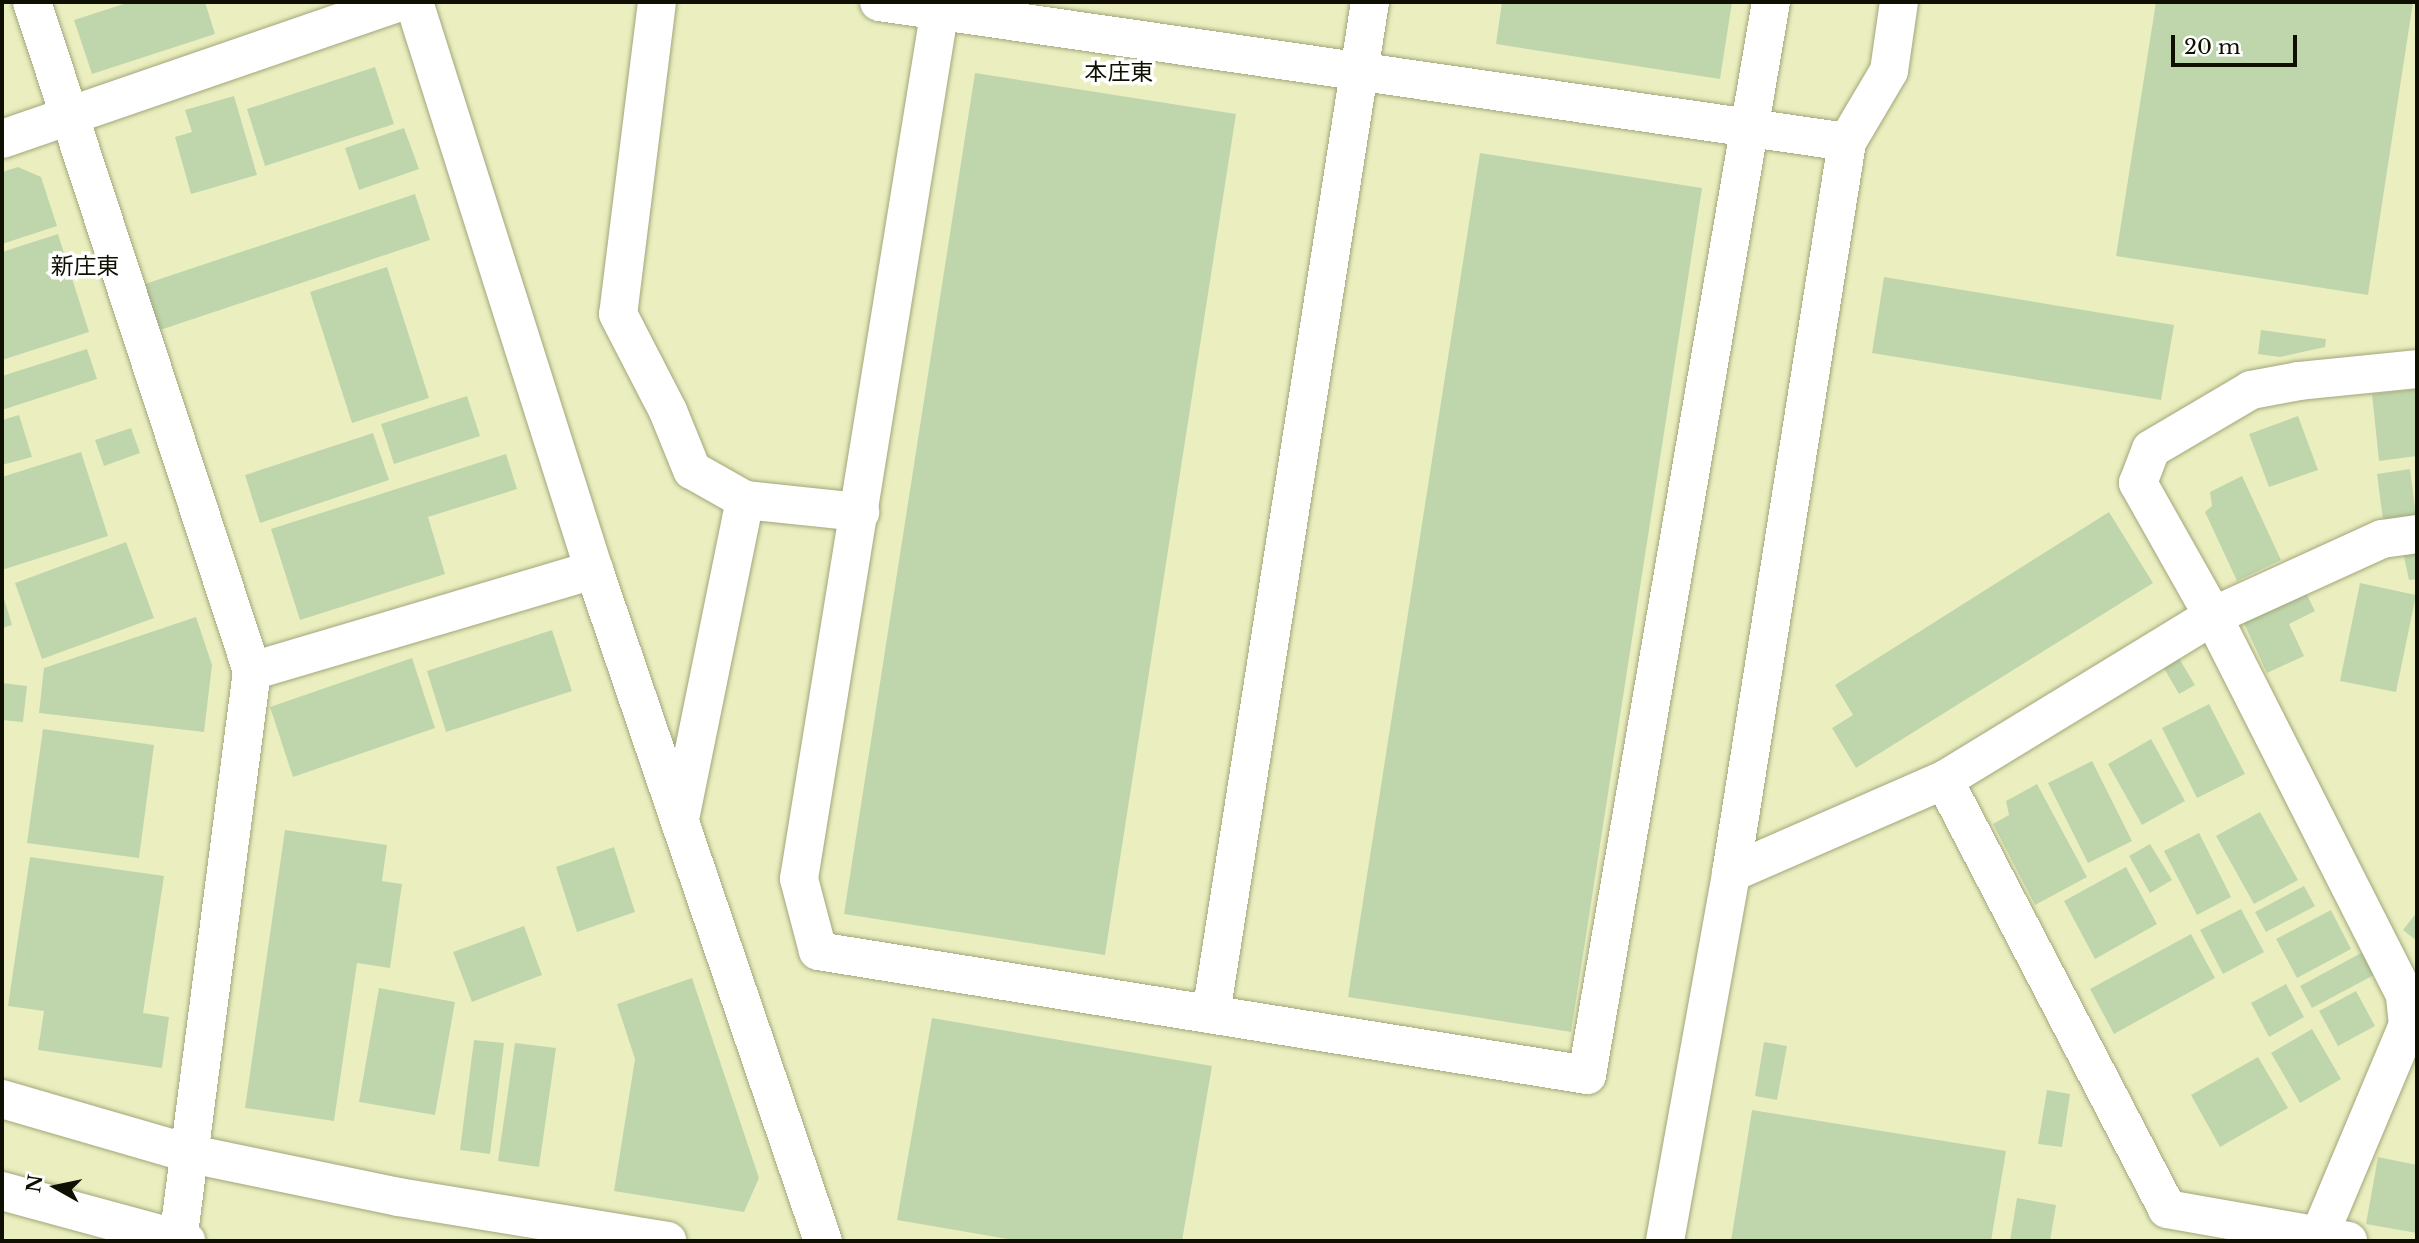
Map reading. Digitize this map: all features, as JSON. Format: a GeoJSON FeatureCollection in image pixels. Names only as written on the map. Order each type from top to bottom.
{"type":"FeatureCollection","features":[{"type":"Feature","properties":{"kind":"street"},"geometry":{"type":"LineString","coordinates":[[2,1191],[181,1241],[252,671],[32,2]]}},
{"type":"Feature","properties":{"kind":"street"},"geometry":{"type":"LineString","coordinates":[[2,139],[400,2]]}},
{"type":"Feature","properties":{"kind":"street"},"geometry":{"type":"LineString","coordinates":[[414,2],[594,570],[823,1241]]}},
{"type":"Feature","properties":{"kind":"street"},"geometry":{"type":"LineString","coordinates":[[657,2],[618,314],[668,411],[692,470],[745,500],[860,512]]}},
{"type":"Feature","properties":{"kind":"street"},"geometry":{"type":"LineString","coordinates":[[879,2],[940,6],[1359,71],[1847,142]]}},
{"type":"Feature","properties":{"kind":"street"},"geometry":{"type":"LineString","coordinates":[[1211,1014],[1370,2]]}},
{"type":"Feature","properties":{"kind":"street"},"geometry":{"type":"LineString","coordinates":[[940,6],[799,879],[818,951],[1587,1074],[1771,2]]}},
{"type":"Feature","properties":{"kind":"street"},"geometry":{"type":"LineString","coordinates":[[1665,1241],[1731,873],[1847,142],[1889,71],[1899,2]]}},
{"type":"Feature","properties":{"kind":"street"},"geometry":{"type":"LineString","coordinates":[[1944,780],[2167,1209],[2328,1240],[2412,1022],[2405,995],[2213,616],[2138,483],[2151,449],[2251,390],[2417,369]]}},
{"type":"Feature","properties":{"kind":"street"},"geometry":{"type":"LineString","coordinates":[[680,821],[745,500]]}},
{"type":"Feature","properties":{"kind":"street"},"geometry":{"type":"LineString","coordinates":[[1731,873],[1944,780],[2213,616],[2382,538],[2417,534]]}},
{"type":"Feature","properties":{"kind":"street"},"geometry":{"type":"LineString","coordinates":[[252,671],[594,570]]}},
{"type":"Feature","properties":{"kind":"street"},"geometry":{"type":"LineString","coordinates":[[2,1099],[191,1154],[399,1197],[667,1241]]}},
{"type":"Feature","properties":{"kind":"building"},"geometry":{"type":"Polygon","coordinates":[[[130,2],[205,2],[215,34],[92,74],[74,20],[130,2]]]}},
{"type":"Feature","properties":{"kind":"building"},"geometry":{"type":"Polygon","coordinates":[[[1502,2],[1732,2],[1720,79],[1496,44],[1502,2]]]}},
{"type":"Feature","properties":{"kind":"building"},"geometry":{"type":"Polygon","coordinates":[[[2156,2],[2413,2],[2368,295],[2116,256],[2156,2]]]}},
{"type":"Feature","properties":{"kind":"building"},"geometry":{"type":"Polygon","coordinates":[[[375,67],[394,124],[265,166],[247,109],[375,67]]]}},
{"type":"Feature","properties":{"kind":"building"},"geometry":{"type":"Polygon","coordinates":[[[975,73],[1236,114],[1105,955],[844,914],[975,73]]]}},
{"type":"Feature","properties":{"kind":"building"},"geometry":{"type":"Polygon","coordinates":[[[234,96],[257,175],[191,194],[175,137],[192,132],[185,110],[234,96]]]}},
{"type":"Feature","properties":{"kind":"building"},"geometry":{"type":"Polygon","coordinates":[[[404,128],[419,169],[359,190],[345,148],[404,128]]]}},
{"type":"Feature","properties":{"kind":"building"},"geometry":{"type":"Polygon","coordinates":[[[1480,153],[1702,188],[1571,1032],[1348,997],[1480,153]]]}},
{"type":"Feature","properties":{"kind":"building"},"geometry":{"type":"Polygon","coordinates":[[[18,167],[41,177],[57,226],[2,244],[2,172],[18,167]]]}},
{"type":"Feature","properties":{"kind":"building"},"geometry":{"type":"Polygon","coordinates":[[[415,194],[430,240],[157,331],[142,285],[415,194]]]}},
{"type":"Feature","properties":{"kind":"building"},"geometry":{"type":"Polygon","coordinates":[[[58,234],[89,332],[2,360],[2,252],[58,234]]]}},
{"type":"Feature","properties":{"kind":"building"},"geometry":{"type":"Polygon","coordinates":[[[387,267],[429,398],[352,423],[310,292],[387,267]]]}},
{"type":"Feature","properties":{"kind":"building"},"geometry":{"type":"Polygon","coordinates":[[[1884,277],[2174,325],[2161,400],[1872,353],[1884,277]]]}},
{"type":"Feature","properties":{"kind":"building"},"geometry":{"type":"Polygon","coordinates":[[[2261,330],[2326,339],[2325,347],[2280,357],[2258,354],[2261,330]]]}},
{"type":"Feature","properties":{"kind":"building"},"geometry":{"type":"Polygon","coordinates":[[[87,349],[97,379],[2,410],[2,376],[87,349]]]}},
{"type":"Feature","properties":{"kind":"building"},"geometry":{"type":"Polygon","coordinates":[[[2417,389],[2417,456],[2379,461],[2372,394],[2417,389]]]}},
{"type":"Feature","properties":{"kind":"building"},"geometry":{"type":"Polygon","coordinates":[[[467,396],[480,436],[394,464],[381,424],[467,396]]]}},
{"type":"Feature","properties":{"kind":"building"},"geometry":{"type":"Polygon","coordinates":[[[19,415],[32,457],[2,465],[2,420],[19,415]]]}},
{"type":"Feature","properties":{"kind":"building"},"geometry":{"type":"Polygon","coordinates":[[[2298,416],[2318,470],[2269,487],[2249,434],[2298,416]]]}},
{"type":"Feature","properties":{"kind":"building"},"geometry":{"type":"Polygon","coordinates":[[[131,428],[140,453],[104,466],[95,440],[131,428]]]}},
{"type":"Feature","properties":{"kind":"building"},"geometry":{"type":"Polygon","coordinates":[[[373,433],[389,480],[260,523],[245,475],[373,433]]]}},
{"type":"Feature","properties":{"kind":"building"},"geometry":{"type":"Polygon","coordinates":[[[81,452],[108,536],[2,570],[2,477],[81,452]]]}},
{"type":"Feature","properties":{"kind":"building"},"geometry":{"type":"Polygon","coordinates":[[[506,454],[517,489],[428,517],[445,574],[300,620],[271,529],[506,454]]]}},
{"type":"Feature","properties":{"kind":"building"},"geometry":{"type":"Polygon","coordinates":[[[2410,469],[2416,516],[2383,520],[2377,474],[2410,469]]]}},
{"type":"Feature","properties":{"kind":"building"},"geometry":{"type":"Polygon","coordinates":[[[2242,476],[2281,560],[2237,581],[2205,512],[2212,506],[2210,492],[2242,476]]]}},
{"type":"Feature","properties":{"kind":"building"},"geometry":{"type":"Polygon","coordinates":[[[2109,512],[2153,583],[1856,768],[1832,728],[1853,715],[1835,685],[2109,512]]]}},
{"type":"Feature","properties":{"kind":"building"},"geometry":{"type":"Polygon","coordinates":[[[126,542],[154,618],[42,659],[15,583],[126,542]]]}},
{"type":"Feature","properties":{"kind":"building"},"geometry":{"type":"Polygon","coordinates":[[[2417,545],[2417,579],[2409,580],[2402,547],[2417,545]]]}},
{"type":"Feature","properties":{"kind":"building"},"geometry":{"type":"Polygon","coordinates":[[[2360,583],[2416,595],[2396,692],[2340,681],[2360,583]]]}},
{"type":"Feature","properties":{"kind":"building"},"geometry":{"type":"Polygon","coordinates":[[[2305,591],[2315,611],[2289,624],[2304,656],[2267,673],[2243,621],[2305,591]]]}},
{"type":"Feature","properties":{"kind":"building"},"geometry":{"type":"Polygon","coordinates":[[[2,592],[12,625],[2,628],[2,592]]]}},
{"type":"Feature","properties":{"kind":"building"},"geometry":{"type":"Polygon","coordinates":[[[196,617],[212,665],[204,732],[39,713],[44,668],[196,617]]]}},
{"type":"Feature","properties":{"kind":"building"},"geometry":{"type":"Polygon","coordinates":[[[552,630],[572,691],[446,732],[427,671],[552,630]]]}},
{"type":"Feature","properties":{"kind":"building"},"geometry":{"type":"Polygon","coordinates":[[[2177,655],[2195,685],[2179,694],[2162,665],[2177,655]]]}},
{"type":"Feature","properties":{"kind":"building"},"geometry":{"type":"Polygon","coordinates":[[[412,658],[435,728],[293,777],[270,707],[412,658]]]}},
{"type":"Feature","properties":{"kind":"building"},"geometry":{"type":"Polygon","coordinates":[[[2,683],[27,686],[23,722],[2,720],[2,683]]]}},
{"type":"Feature","properties":{"kind":"building"},"geometry":{"type":"Polygon","coordinates":[[[2209,704],[2245,774],[2197,798],[2162,728],[2209,704]]]}},
{"type":"Feature","properties":{"kind":"building"},"geometry":{"type":"Polygon","coordinates":[[[43,729],[154,745],[139,858],[27,843],[43,729]]]}},
{"type":"Feature","properties":{"kind":"building"},"geometry":{"type":"Polygon","coordinates":[[[2151,739],[2185,801],[2142,825],[2108,764],[2151,739]]]}},
{"type":"Feature","properties":{"kind":"building"},"geometry":{"type":"Polygon","coordinates":[[[2092,761],[2132,841],[2088,863],[2048,783],[2092,761]]]}},
{"type":"Feature","properties":{"kind":"building"},"geometry":{"type":"Polygon","coordinates":[[[2037,784],[2087,877],[2035,905],[1993,824],[2009,815],[2006,801],[2037,784]]]}},
{"type":"Feature","properties":{"kind":"building"},"geometry":{"type":"Polygon","coordinates":[[[2260,812],[2298,880],[2254,904],[2216,836],[2260,812]]]}},
{"type":"Feature","properties":{"kind":"building"},"geometry":{"type":"Polygon","coordinates":[[[285,830],[387,845],[382,881],[402,884],[390,968],[357,963],[334,1121],[245,1108],[285,830]]]}},
{"type":"Feature","properties":{"kind":"building"},"geometry":{"type":"Polygon","coordinates":[[[2199,833],[2231,897],[2197,915],[2164,851],[2199,833]]]}},
{"type":"Feature","properties":{"kind":"building"},"geometry":{"type":"Polygon","coordinates":[[[2150,844],[2172,880],[2150,893],[2129,856],[2150,844]]]}},
{"type":"Feature","properties":{"kind":"building"},"geometry":{"type":"Polygon","coordinates":[[[614,847],[635,912],[577,932],[556,867],[614,847]]]}},
{"type":"Feature","properties":{"kind":"building"},"geometry":{"type":"Polygon","coordinates":[[[30,857],[164,876],[143,1013],[169,1017],[162,1068],[38,1050],[44,1011],[8,1006],[30,857]]]}},
{"type":"Feature","properties":{"kind":"building"},"geometry":{"type":"Polygon","coordinates":[[[2126,867],[2157,924],[2095,959],[2064,901],[2126,867]]]}},
{"type":"Feature","properties":{"kind":"building"},"geometry":{"type":"Polygon","coordinates":[[[2304,886],[2315,906],[2266,932],[2255,912],[2304,886]]]}},
{"type":"Feature","properties":{"kind":"building"},"geometry":{"type":"Polygon","coordinates":[[[2241,909],[2264,952],[2223,974],[2200,930],[2241,909]]]}},
{"type":"Feature","properties":{"kind":"building"},"geometry":{"type":"Polygon","coordinates":[[[2331,910],[2351,949],[2297,978],[2276,939],[2331,910]]]}},
{"type":"Feature","properties":{"kind":"building"},"geometry":{"type":"Polygon","coordinates":[[[2417,912],[2417,941],[2403,930],[2417,912]]]}},
{"type":"Feature","properties":{"kind":"building"},"geometry":{"type":"Polygon","coordinates":[[[524,926],[542,975],[472,1002],[453,952],[524,926]]]}},
{"type":"Feature","properties":{"kind":"building"},"geometry":{"type":"Polygon","coordinates":[[[2191,934],[2215,978],[2114,1034],[2090,989],[2191,934]]]}},
{"type":"Feature","properties":{"kind":"building"},"geometry":{"type":"Polygon","coordinates":[[[2363,952],[2374,975],[2312,1008],[2300,986],[2363,952]]]}},
{"type":"Feature","properties":{"kind":"building"},"geometry":{"type":"Polygon","coordinates":[[[692,978],[759,1178],[744,1212],[614,1191],[635,1059],[617,1004],[692,978]]]}},
{"type":"Feature","properties":{"kind":"building"},"geometry":{"type":"Polygon","coordinates":[[[2286,984],[2304,1017],[2269,1037],[2251,1003],[2286,984]]]}},
{"type":"Feature","properties":{"kind":"building"},"geometry":{"type":"Polygon","coordinates":[[[379,988],[455,1002],[435,1115],[359,1102],[379,988]]]}},
{"type":"Feature","properties":{"kind":"building"},"geometry":{"type":"Polygon","coordinates":[[[2356,991],[2375,1026],[2338,1046],[2319,1011],[2356,991]]]}},
{"type":"Feature","properties":{"kind":"building"},"geometry":{"type":"Polygon","coordinates":[[[932,1018],[1212,1066],[1182,1241],[1020,1241],[897,1220],[932,1018]]]}},
{"type":"Feature","properties":{"kind":"building"},"geometry":{"type":"Polygon","coordinates":[[[2312,1029],[2341,1079],[2300,1103],[2271,1053],[2312,1029]]]}},
{"type":"Feature","properties":{"kind":"building"},"geometry":{"type":"Polygon","coordinates":[[[474,1040],[504,1043],[490,1154],[460,1150],[474,1040]]]}},
{"type":"Feature","properties":{"kind":"building"},"geometry":{"type":"Polygon","coordinates":[[[1764,1042],[1787,1046],[1777,1100],[1755,1096],[1764,1042]]]}},
{"type":"Feature","properties":{"kind":"building"},"geometry":{"type":"Polygon","coordinates":[[[515,1043],[556,1048],[539,1167],[498,1161],[515,1043]]]}},
{"type":"Feature","properties":{"kind":"building"},"geometry":{"type":"Polygon","coordinates":[[[2258,1057],[2288,1108],[2220,1147],[2191,1095],[2258,1057]]]}},
{"type":"Feature","properties":{"kind":"building"},"geometry":{"type":"Polygon","coordinates":[[[2047,1090],[2070,1094],[2062,1147],[2038,1144],[2047,1090]]]}},
{"type":"Feature","properties":{"kind":"building"},"geometry":{"type":"Polygon","coordinates":[[[1752,1110],[2006,1151],[1991,1241],[1731,1241],[1752,1110]]]}},
{"type":"Feature","properties":{"kind":"building"},"geometry":{"type":"Polygon","coordinates":[[[2378,1157],[2417,1165],[2417,1233],[2366,1224],[2378,1157]]]}},
{"type":"Feature","properties":{"kind":"building"},"geometry":{"type":"Polygon","coordinates":[[[2017,1198],[2056,1205],[2050,1241],[2010,1241],[2017,1198]]]}},
{"type":"Feature","properties":{"kind":"district","name":"本庄東"},"geometry":{"type":"Point","coordinates":[1119,72]}},
{"type":"Feature","properties":{"kind":"district","name":"新庄東"},"geometry":{"type":"Point","coordinates":[85,266]}}]}
